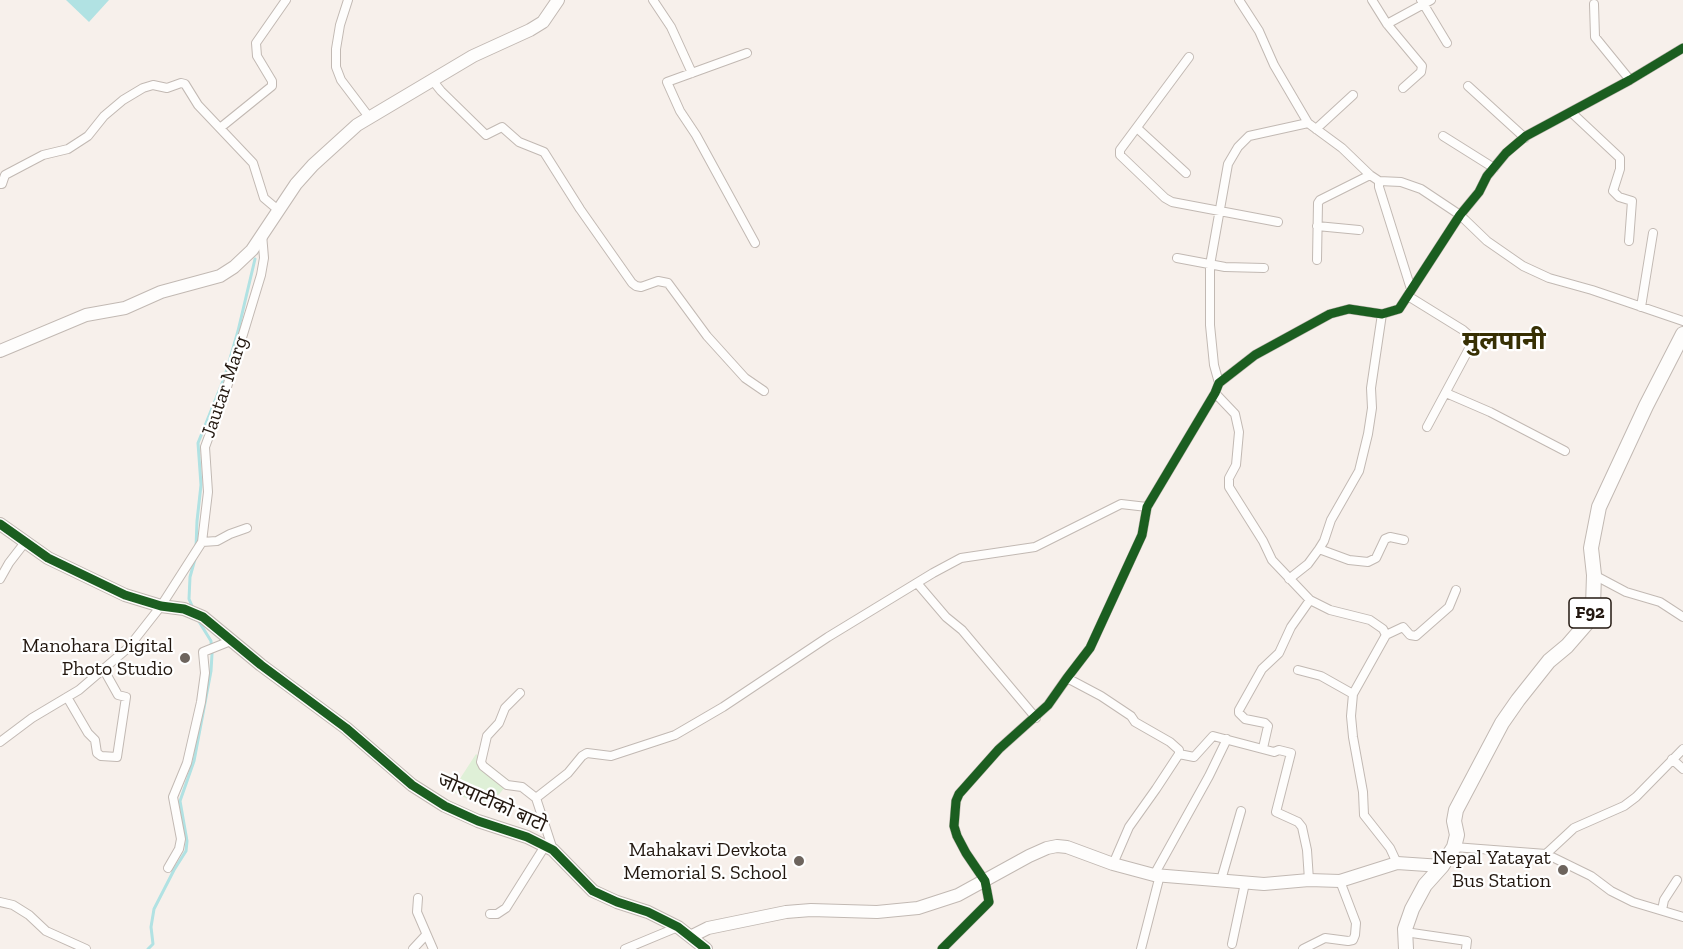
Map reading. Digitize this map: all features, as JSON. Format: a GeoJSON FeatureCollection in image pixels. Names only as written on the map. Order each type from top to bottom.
{"type":"FeatureCollection","features":[{"type":"Feature","properties":{"kind":"main road","name":"F92"},"geometry":{"type":"LineString","coordinates":[[1454,847],[1457,836],[1454,821],[1456,810],[1502,723],[1549,661],[1567,646],[1587,622],[1593,606],[1594,574],[1591,548],[1595,520],[1646,406],[1683,334]]}},
{"type":"Feature","properties":{"kind":"main road"},"geometry":{"type":"LineString","coordinates":[[1406,949],[1406,923],[1419,896],[1454,847]]}},
{"type":"Feature","properties":{"kind":"street"},"geometry":{"type":"LineString","coordinates":[[220,128],[272,86],[272,81],[257,56],[256,43],[286,0]]}},
{"type":"Feature","properties":{"kind":"street"},"geometry":{"type":"LineString","coordinates":[[348,0],[340,25],[336,67],[341,80],[369,117]]}},
{"type":"Feature","properties":{"kind":"street"},"geometry":{"type":"LineString","coordinates":[[0,351],[86,315],[125,308],[161,292],[220,276],[243,259],[277,209],[313,165],[357,125],[473,56],[543,22],[558,0]]}},
{"type":"Feature","properties":{"kind":"street"},"geometry":{"type":"LineString","coordinates":[[653,0],[671,27],[692,73]]}},
{"type":"Feature","properties":{"kind":"street"},"geometry":{"type":"LineString","coordinates":[[1239,0],[1259,31],[1274,65],[1308,123],[1342,148],[1370,175],[1379,181],[1410,184],[1421,189],[1460,215],[1487,241],[1523,266],[1549,278],[1683,321]]}},
{"type":"Feature","properties":{"kind":"street"},"geometry":{"type":"LineString","coordinates":[[1372,0],[1387,24],[1422,66],[1421,72],[1403,88]]}},
{"type":"Feature","properties":{"kind":"street"},"geometry":{"type":"LineString","coordinates":[[1387,24],[1425,1],[1447,43]]}},
{"type":"Feature","properties":{"kind":"street"},"geometry":{"type":"LineString","coordinates":[[1594,4],[1595,37],[1630,80]]}},
{"type":"Feature","properties":{"kind":"street"},"geometry":{"type":"LineString","coordinates":[[942,949],[989,902],[986,881],[966,854],[957,836],[954,825],[958,794],[999,749],[1048,705],[1090,648],[1142,536],[1147,507],[1219,383],[1255,355],[1330,314],[1349,309],[1382,314],[1399,309],[1460,215],[1506,153],[1525,138],[1683,48]]}},
{"type":"Feature","properties":{"kind":"street"},"geometry":{"type":"LineString","coordinates":[[747,53],[667,82],[680,111],[696,135],[755,243]]}},
{"type":"Feature","properties":{"kind":"street"},"geometry":{"type":"LineString","coordinates":[[1189,57],[1120,150],[1120,155],[1165,198],[1173,202],[1278,222]]}},
{"type":"Feature","properties":{"kind":"street"},"geometry":{"type":"LineString","coordinates":[[434,81],[486,135],[502,127],[519,142],[544,152],[580,209],[632,283],[641,287],[658,281],[668,283],[707,336],[746,378],[765,392]]}},
{"type":"Feature","properties":{"kind":"street"},"geometry":{"type":"LineString","coordinates":[[0,184],[4,175],[43,154],[69,149],[88,136],[104,116],[123,100],[143,88],[153,85],[167,88],[181,83],[185,84],[198,105],[253,163],[264,198],[277,209]]}},
{"type":"Feature","properties":{"kind":"street"},"geometry":{"type":"LineString","coordinates":[[1468,86],[1525,138]]}},
{"type":"Feature","properties":{"kind":"street"},"geometry":{"type":"LineString","coordinates":[[1316,129],[1353,95]]}},
{"type":"Feature","properties":{"kind":"street"},"geometry":{"type":"LineString","coordinates":[[1572,113],[1620,158],[1620,168],[1613,191],[1619,197],[1632,201],[1629,241]]}},
{"type":"Feature","properties":{"kind":"street"},"geometry":{"type":"LineString","coordinates":[[1219,383],[1214,364],[1210,325],[1210,265],[1228,164],[1238,147],[1249,136],[1308,123]]}},
{"type":"Feature","properties":{"kind":"street"},"geometry":{"type":"LineString","coordinates":[[1137,128],[1186,173]]}},
{"type":"Feature","properties":{"kind":"street"},"geometry":{"type":"LineString","coordinates":[[1443,136],[1494,168]]}},
{"type":"Feature","properties":{"kind":"street"},"geometry":{"type":"LineString","coordinates":[[1317,260],[1320,200],[1370,175]]}},
{"type":"Feature","properties":{"kind":"street"},"geometry":{"type":"LineString","coordinates":[[1379,181],[1378,187],[1409,293],[1471,337],[1471,345],[1427,428]]}},
{"type":"Feature","properties":{"kind":"street"},"geometry":{"type":"LineString","coordinates":[[1317,226],[1359,230]]}},
{"type":"Feature","properties":{"kind":"street","name":"Jautar Marg"},"geometry":{"type":"LineString","coordinates":[[0,742],[104,670],[128,648],[161,606],[202,542],[208,492],[205,447],[227,387],[261,275],[264,258],[262,233]]}},
{"type":"Feature","properties":{"kind":"street"},"geometry":{"type":"LineString","coordinates":[[1641,307],[1653,233]]}},
{"type":"Feature","properties":{"kind":"street"},"geometry":{"type":"LineString","coordinates":[[1177,258],[1210,265],[1264,268]]}},
{"type":"Feature","properties":{"kind":"street"},"geometry":{"type":"LineString","coordinates":[[1289,579],[1308,564],[1324,542],[1331,520],[1359,471],[1371,417],[1371,388],[1382,314]]}},
{"type":"Feature","properties":{"kind":"street"},"geometry":{"type":"LineString","coordinates":[[1215,393],[1235,414],[1239,432],[1236,465],[1229,478],[1229,487],[1263,541],[1272,560],[1310,600],[1330,610],[1370,620],[1383,628],[1386,635]]}},
{"type":"Feature","properties":{"kind":"street"},"geometry":{"type":"LineString","coordinates":[[1446,393],[1490,412],[1565,451]]}},
{"type":"Feature","properties":{"kind":"street"},"geometry":{"type":"LineString","coordinates":[[536,798],[568,773],[587,753],[612,756],[675,735],[723,707],[828,637],[961,558],[1035,547],[1121,504],[1147,507]]}},
{"type":"Feature","properties":{"kind":"street","name":"जोरपाटीको बाटो"},"geometry":{"type":"LineString","coordinates":[[0,524],[48,558],[125,595],[161,606],[184,609],[203,617],[261,665],[346,728],[412,785],[456,811],[527,837],[549,848],[593,891],[648,912],[678,927],[706,949]]}},
{"type":"Feature","properties":{"kind":"street"},"geometry":{"type":"LineString","coordinates":[[202,542],[217,541],[247,528]]}},
{"type":"Feature","properties":{"kind":"street"},"geometry":{"type":"LineString","coordinates":[[1319,549],[1348,560],[1368,562],[1376,558],[1385,538],[1404,540]]}},
{"type":"Feature","properties":{"kind":"street"},"geometry":{"type":"LineString","coordinates":[[0,579],[26,541]]}},
{"type":"Feature","properties":{"kind":"street"},"geometry":{"type":"LineString","coordinates":[[1594,574],[1626,592],[1660,602],[1683,617]]}},
{"type":"Feature","properties":{"kind":"street"},"geometry":{"type":"LineString","coordinates":[[917,583],[946,617],[962,630],[1036,718]]}},
{"type":"Feature","properties":{"kind":"street"},"geometry":{"type":"LineString","coordinates":[[1397,863],[1390,848],[1364,815],[1363,792],[1351,716],[1353,694],[1386,635],[1403,627],[1410,635],[1416,636],[1449,607],[1456,590]]}},
{"type":"Feature","properties":{"kind":"street"},"geometry":{"type":"LineString","coordinates":[[1263,748],[1268,726],[1265,723],[1245,719],[1239,710],[1262,669],[1279,652],[1291,627],[1310,600]]}},
{"type":"Feature","properties":{"kind":"street"},"geometry":{"type":"LineString","coordinates":[[168,868],[179,849],[181,839],[173,797],[187,763],[194,733],[205,672],[202,656],[212,648],[233,640]]}},
{"type":"Feature","properties":{"kind":"street"},"geometry":{"type":"LineString","coordinates":[[67,697],[94,740],[97,753],[101,756],[117,757],[126,697],[118,695],[104,670]]}},
{"type":"Feature","properties":{"kind":"street"},"geometry":{"type":"LineString","coordinates":[[1298,670],[1321,676],[1353,694]]}},
{"type":"Feature","properties":{"kind":"street"},"geometry":{"type":"LineString","coordinates":[[1066,678],[1101,696],[1131,716],[1135,722],[1170,742],[1179,750],[1179,754],[1130,827],[1113,864]]}},
{"type":"Feature","properties":{"kind":"street"},"geometry":{"type":"LineString","coordinates":[[490,914],[497,914],[506,908],[549,848],[536,798],[522,787],[507,785],[481,762],[487,736],[499,723],[505,708],[520,693]]}},
{"type":"Feature","properties":{"kind":"street"},"geometry":{"type":"LineString","coordinates":[[1179,754],[1194,757],[1213,736],[1274,752],[1279,750],[1291,753],[1276,812],[1298,822],[1302,827],[1307,850],[1309,880]]}},
{"type":"Feature","properties":{"kind":"street"},"geometry":{"type":"LineString","coordinates":[[1141,949],[1157,875],[1227,739]]}},
{"type":"Feature","properties":{"kind":"street"},"geometry":{"type":"LineString","coordinates":[[1546,854],[1574,828],[1624,806],[1655,779],[1683,749]]}},
{"type":"Feature","properties":{"kind":"street"},"geometry":{"type":"LineString","coordinates":[[1672,759],[1683,769]]}},
{"type":"Feature","properties":{"kind":"street"},"geometry":{"type":"LineString","coordinates":[[1221,880],[1241,811]]}},
{"type":"Feature","properties":{"kind":"street"},"geometry":{"type":"LineString","coordinates":[[692,936],[708,928],[786,912],[811,910],[877,912],[918,908],[958,895],[1029,856],[1057,846],[1067,847],[1113,864],[1157,875],[1264,884],[1309,880],[1340,881],[1397,863],[1442,866]]}},
{"type":"Feature","properties":{"kind":"street"},"geometry":{"type":"LineString","coordinates":[[1454,847],[1546,854],[1591,876],[1611,891],[1633,902],[1683,917]]}},
{"type":"Feature","properties":{"kind":"street"},"geometry":{"type":"LineString","coordinates":[[1662,910],[1668,892],[1677,880]]}},
{"type":"Feature","properties":{"kind":"street"},"geometry":{"type":"LineString","coordinates":[[1304,949],[1325,938],[1353,940],[1356,923],[1340,881]]}},
{"type":"Feature","properties":{"kind":"street"},"geometry":{"type":"LineString","coordinates":[[1232,944],[1245,883]]}},
{"type":"Feature","properties":{"kind":"street"},"geometry":{"type":"LineString","coordinates":[[418,898],[417,912],[434,949]]}},
{"type":"Feature","properties":{"kind":"street"},"geometry":{"type":"LineString","coordinates":[[0,902],[13,905],[46,931],[86,949]]}},
{"type":"Feature","properties":{"kind":"street"},"geometry":{"type":"LineString","coordinates":[[625,949],[678,927]]}},
{"type":"Feature","properties":{"kind":"street"},"geometry":{"type":"LineString","coordinates":[[1405,932],[1467,941],[1466,949]]}},
{"type":"Feature","properties":{"kind":"street"},"geometry":{"type":"LineString","coordinates":[[413,949],[426,935]]}},
{"type":"Feature","properties":{"kind":"green space"},"geometry":{"type":"Polygon","coordinates":[[[476,754],[510,781],[487,809],[452,791],[476,754]]]}},
{"type":"Feature","properties":{"kind":"water"},"geometry":{"type":"Polygon","coordinates":[[[66,0],[109,0],[89,22],[66,0]]]}},
{"type":"Feature","properties":{"kind":"waterway"},"geometry":{"type":"LineString","coordinates":[[196,547],[201,485],[198,443],[225,376],[255,259]]}},
{"type":"Feature","properties":{"kind":"waterway"},"geometry":{"type":"LineString","coordinates":[[193,608],[189,599],[190,577],[195,559]]}},
{"type":"Feature","properties":{"kind":"waterway"},"geometry":{"type":"LineString","coordinates":[[148,949],[153,944],[151,927],[154,909],[186,851],[187,841],[180,801],[194,761],[211,671],[212,654],[211,641],[198,620]]}},
{"type":"Feature","properties":{"kind":"cycle path"},"geometry":{"type":"LineString","coordinates":[[942,949],[989,902],[985,881],[966,853],[954,826],[956,801],[959,794],[999,749],[1048,705],[1090,648],[1142,535],[1147,507],[1219,383],[1255,355],[1330,314],[1349,309],[1382,314],[1399,309],[1460,215],[1506,153],[1526,136],[1630,80],[1683,48]]}},
{"type":"Feature","properties":{"kind":"cycle path"},"geometry":{"type":"LineString","coordinates":[[0,524],[48,558],[125,595],[161,606],[184,609],[203,617],[261,665],[346,728],[412,785],[445,806],[478,821],[527,837],[553,850],[593,891],[648,912],[678,927],[706,949]]}},
{"type":"Feature","properties":{"kind":"place","name":"Manohara Digital Photo Studio"},"geometry":{"type":"Point","coordinates":[185,658]}},
{"type":"Feature","properties":{"kind":"place","name":"Mahakavi Devkota Memorial S. School"},"geometry":{"type":"Point","coordinates":[799,861]}},
{"type":"Feature","properties":{"kind":"place","name":"Nepal Yatayat Bus Station"},"geometry":{"type":"Point","coordinates":[1563,870]}},
{"type":"Feature","properties":{"kind":"district","name":"मुलपानी"},"geometry":{"type":"Point","coordinates":[1504,342]}}]}
